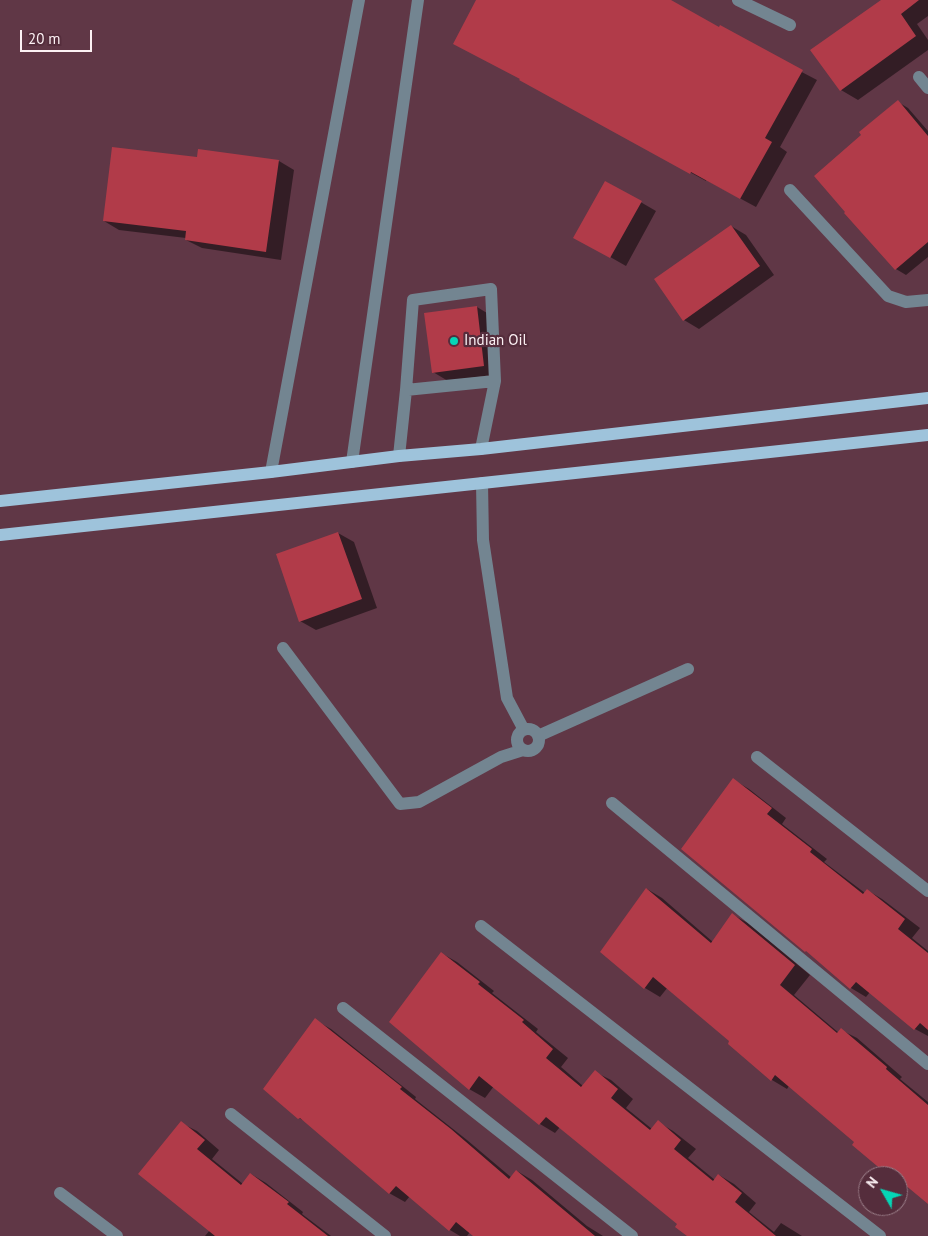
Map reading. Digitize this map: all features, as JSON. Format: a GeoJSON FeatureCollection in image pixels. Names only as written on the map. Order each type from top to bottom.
{"type":"FeatureCollection","features":[{"type":"Feature","properties":{"kind":"main road"},"geometry":{"type":"LineString","coordinates":[[0,501],[928,398]]}},
{"type":"Feature","properties":{"kind":"main road"},"geometry":{"type":"LineString","coordinates":[[0,535],[928,434]]}},
{"type":"Feature","properties":{"kind":"street"},"geometry":{"type":"LineString","coordinates":[[271,472],[359,0]]}},
{"type":"Feature","properties":{"kind":"street"},"geometry":{"type":"LineString","coordinates":[[352,462],[418,0]]}},
{"type":"Feature","properties":{"kind":"street"},"geometry":{"type":"LineString","coordinates":[[738,0],[790,26]]}},
{"type":"Feature","properties":{"kind":"street"},"geometry":{"type":"LineString","coordinates":[[919,77],[928,88]]}},
{"type":"Feature","properties":{"kind":"street"},"geometry":{"type":"LineString","coordinates":[[790,190],[888,296],[906,302],[928,300]]}},
{"type":"Feature","properties":{"kind":"street"},"geometry":{"type":"LineString","coordinates":[[399,456],[413,300],[492,289],[495,381],[481,449]]}},
{"type":"Feature","properties":{"kind":"street"},"geometry":{"type":"LineString","coordinates":[[406,390],[495,381]]}},
{"type":"Feature","properties":{"kind":"street"},"geometry":{"type":"LineString","coordinates":[[482,483],[483,540],[507,698],[524,730]]}},
{"type":"Feature","properties":{"kind":"street"},"geometry":{"type":"LineString","coordinates":[[283,648],[400,804],[419,802],[501,757],[523,750],[532,751],[536,749],[538,736],[533,730],[520,732],[517,740],[519,748],[523,750]]}},
{"type":"Feature","properties":{"kind":"street"},"geometry":{"type":"LineString","coordinates":[[538,736],[688,670]]}},
{"type":"Feature","properties":{"kind":"street"},"geometry":{"type":"LineString","coordinates":[[757,757],[928,891]]}},
{"type":"Feature","properties":{"kind":"street"},"geometry":{"type":"LineString","coordinates":[[612,803],[928,1064]]}},
{"type":"Feature","properties":{"kind":"street"},"geometry":{"type":"LineString","coordinates":[[481,926],[880,1236]]}},
{"type":"Feature","properties":{"kind":"street"},"geometry":{"type":"LineString","coordinates":[[344,1008],[632,1236]]}},
{"type":"Feature","properties":{"kind":"street"},"geometry":{"type":"LineString","coordinates":[[231,1114],[385,1236]]}},
{"type":"Feature","properties":{"kind":"street"},"geometry":{"type":"LineString","coordinates":[[60,1193],[117,1236]]}},
{"type":"Feature","properties":{"kind":"building"},"geometry":{"type":"Polygon","coordinates":[[[476,0],[671,0],[803,70],[765,138],[772,142],[740,199],[691,172],[690,174],[520,79],[453,44],[476,0]]]}},
{"type":"Feature","properties":{"kind":"building"},"geometry":{"type":"Polygon","coordinates":[[[881,0],[919,0],[901,14],[916,36],[840,91],[810,50],[881,0]]]}},
{"type":"Feature","properties":{"kind":"building"},"geometry":{"type":"Polygon","coordinates":[[[898,100],[928,136],[928,242],[895,270],[814,176],[861,135],[859,132],[898,100]]]}},
{"type":"Feature","properties":{"kind":"building"},"geometry":{"type":"Polygon","coordinates":[[[112,147],[197,157],[198,149],[279,160],[266,252],[185,240],[186,231],[103,221],[112,147]]]}},
{"type":"Feature","properties":{"kind":"building"},"geometry":{"type":"Polygon","coordinates":[[[605,181],[642,201],[610,258],[573,238],[605,181]]]}},
{"type":"Feature","properties":{"kind":"building"},"geometry":{"type":"Polygon","coordinates":[[[731,225],[760,266],[683,321],[654,279],[731,225]]]}},
{"type":"Feature","properties":{"kind":"building"},"geometry":{"type":"Polygon","coordinates":[[[477,306],[484,366],[432,373],[424,313],[477,306]]]}},
{"type":"Feature","properties":{"kind":"building"},"geometry":{"type":"Polygon","coordinates":[[[338,532],[362,599],[299,622],[276,554],[338,532]]]}},
{"type":"Feature","properties":{"kind":"building"},"geometry":{"type":"Polygon","coordinates":[[[733,778],[772,808],[767,814],[812,849],[810,852],[863,894],[867,889],[905,919],[898,929],[928,953],[928,1030],[920,1023],[914,1030],[856,982],[850,989],[681,849],[733,778]]]}},
{"type":"Feature","properties":{"kind":"building"},"geometry":{"type":"Polygon","coordinates":[[[646,888],[711,943],[732,913],[795,965],[780,985],[837,1033],[841,1028],[928,1105],[928,1204],[908,1187],[908,1166],[877,1166],[852,1145],[854,1142],[775,1075],[771,1081],[728,1044],[729,1041],[653,977],[644,989],[600,952],[646,888]]]}},
{"type":"Feature","properties":{"kind":"building"},"geometry":{"type":"Polygon","coordinates":[[[441,952],[480,982],[478,984],[524,1020],[522,1022],[553,1049],[546,1058],[581,1087],[595,1070],[618,1089],[611,1098],[650,1130],[658,1120],[681,1140],[674,1149],[713,1181],[718,1174],[742,1193],[735,1202],[776,1236],[687,1236],[675,1227],[677,1224],[546,1117],[539,1125],[479,1076],[469,1090],[389,1022],[441,952]]]}},
{"type":"Feature","properties":{"kind":"building"},"geometry":{"type":"Polygon","coordinates":[[[315,1018],[402,1087],[400,1089],[451,1129],[509,1179],[516,1170],[595,1236],[473,1236],[456,1222],[449,1231],[396,1186],[389,1194],[263,1089],[315,1018]]]}},
{"type":"Feature","properties":{"kind":"building"},"geometry":{"type":"Polygon","coordinates":[[[181,1121],[205,1140],[197,1149],[241,1185],[250,1173],[289,1202],[287,1204],[328,1236],[215,1236],[138,1174],[181,1121]]]}},
{"type":"Feature","properties":{"kind":"place","name":"Indian Oil"},"geometry":{"type":"Point","coordinates":[454,341]}}]}
